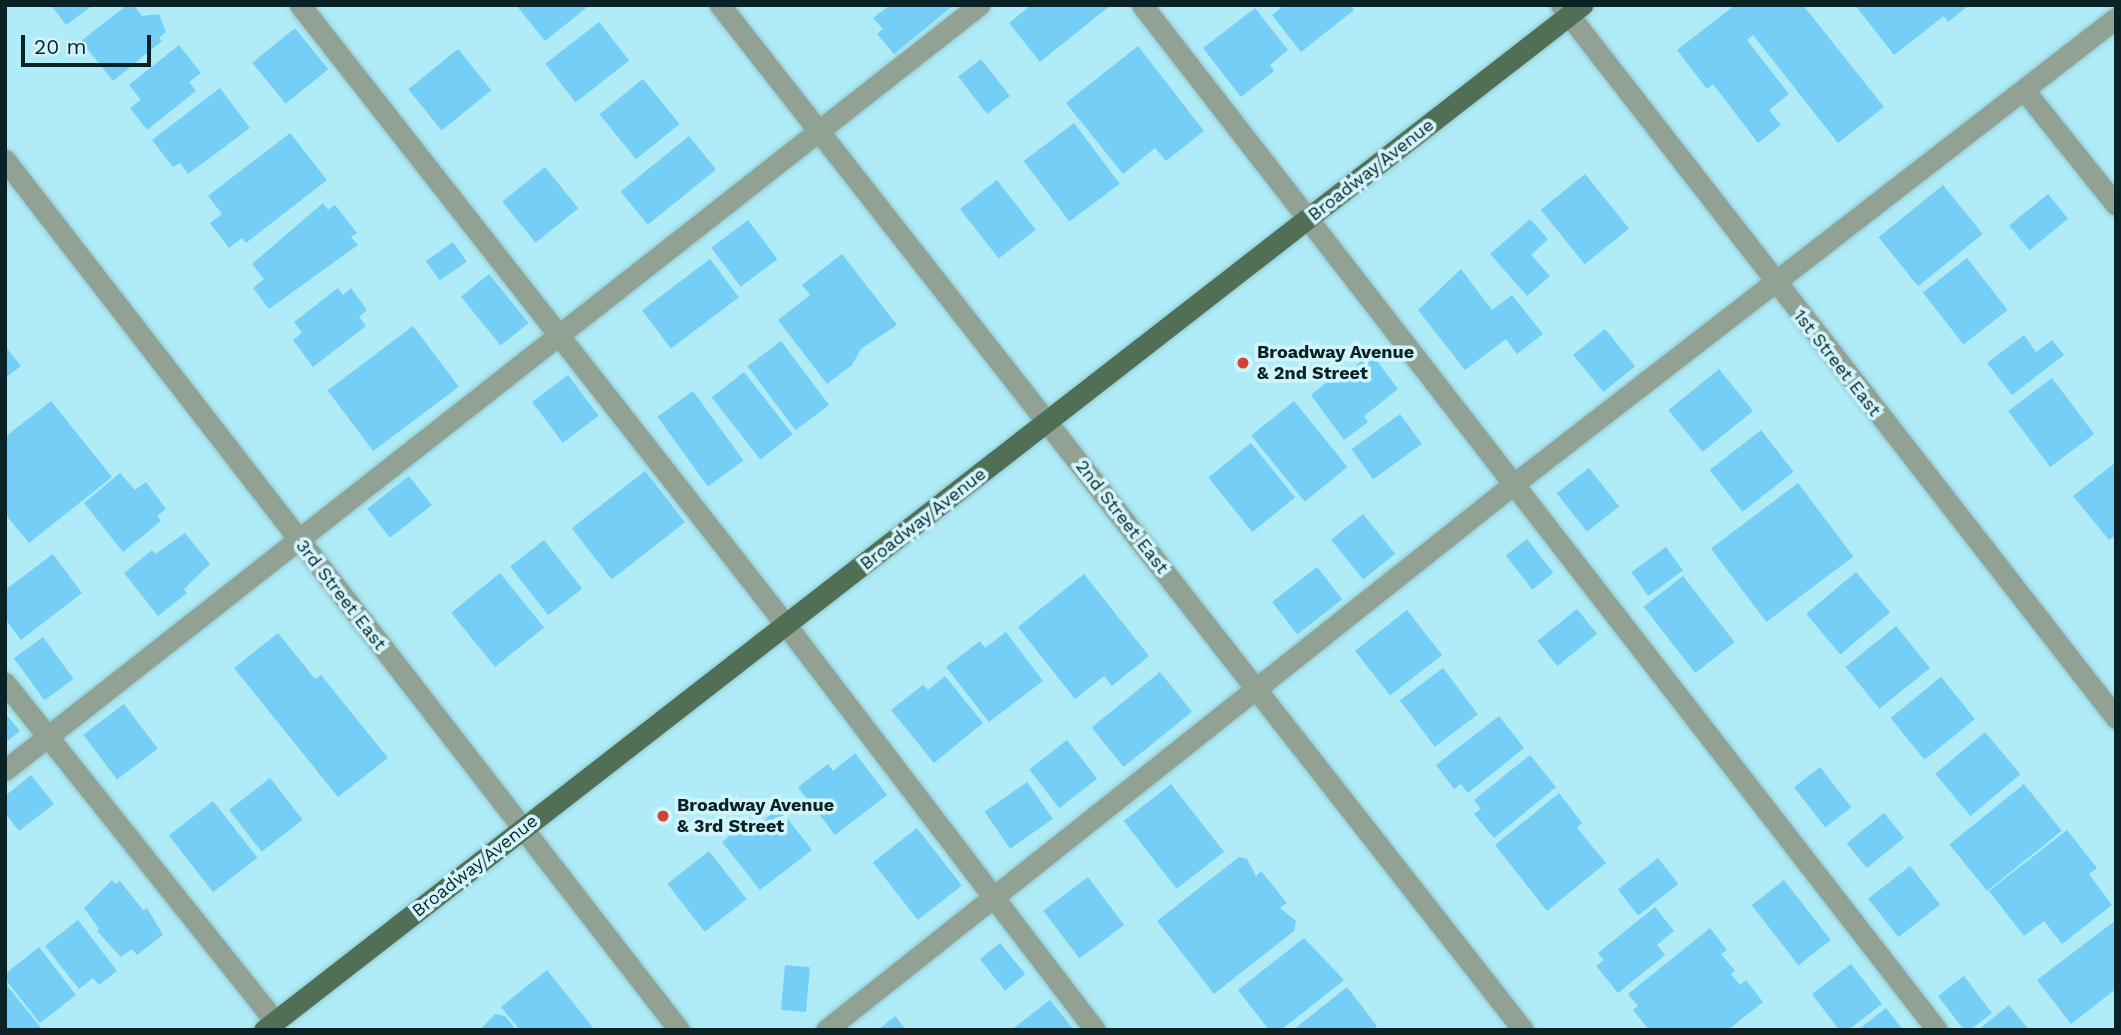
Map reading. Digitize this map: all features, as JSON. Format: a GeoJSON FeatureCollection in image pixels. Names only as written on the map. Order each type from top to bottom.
{"type":"FeatureCollection","features":[{"type":"Feature","properties":{"kind":"main road","name":"Broadway Avenue"},"geometry":{"type":"LineString","coordinates":[[269,1026],[1048,422],[1570,9]]}},
{"type":"Feature","properties":{"kind":"street"},"geometry":{"type":"LineString","coordinates":[[300,5],[786,625],[993,901],[1096,1030]]}},
{"type":"Feature","properties":{"kind":"street","name":"2nd Street East"},"geometry":{"type":"LineString","coordinates":[[720,5],[1522,1030]]}},
{"type":"Feature","properties":{"kind":"street"},"geometry":{"type":"LineString","coordinates":[[5,770],[560,338],[979,5]]}},
{"type":"Feature","properties":{"kind":"street"},"geometry":{"type":"LineString","coordinates":[[1142,5],[1310,217],[1937,1030]]}},
{"type":"Feature","properties":{"kind":"street","name":"1st Street East"},"geometry":{"type":"LineString","coordinates":[[1570,9],[1774,283],[2116,718]]}},
{"type":"Feature","properties":{"kind":"street"},"geometry":{"type":"LineString","coordinates":[[826,1030],[993,901],[1515,483],[2116,18]]}},
{"type":"Feature","properties":{"kind":"street"},"geometry":{"type":"LineString","coordinates":[[2024,90],[2116,205]]}},
{"type":"Feature","properties":{"kind":"street","name":"3rd Street East"},"geometry":{"type":"LineString","coordinates":[[5,160],[679,1030]]}},
{"type":"Feature","properties":{"kind":"street"},"geometry":{"type":"LineString","coordinates":[[5,683],[269,1026]]}},
{"type":"Feature","properties":{"kind":"building"},"geometry":{"type":"Polygon","coordinates":[[[51,5],[93,5],[66,25],[51,5]]]}},
{"type":"Feature","properties":{"kind":"building"},"geometry":{"type":"Polygon","coordinates":[[[127,5],[134,5],[142,16],[159,14],[166,32],[159,38],[162,41],[113,81],[81,41],[127,5]]]}},
{"type":"Feature","properties":{"kind":"building"},"geometry":{"type":"Polygon","coordinates":[[[516,5],[584,5],[586,8],[545,41],[516,5]]]}},
{"type":"Feature","properties":{"kind":"building"},"geometry":{"type":"Polygon","coordinates":[[[890,5],[954,5],[894,54],[877,34],[883,29],[873,18],[890,5]]]}},
{"type":"Feature","properties":{"kind":"building"},"geometry":{"type":"Polygon","coordinates":[[[1031,5],[1111,5],[1040,62],[1009,23],[1031,5]]]}},
{"type":"Feature","properties":{"kind":"building"},"geometry":{"type":"Polygon","coordinates":[[[1284,5],[1350,5],[1354,10],[1301,52],[1272,15],[1284,5]]]}},
{"type":"Feature","properties":{"kind":"building"},"geometry":{"type":"Polygon","coordinates":[[[1735,5],[1803,5],[1884,107],[1838,143],[1753,35],[1747,40],[1789,94],[1769,110],[1781,125],[1758,143],[1713,84],[1707,89],[1677,50],[1735,5]]]}},
{"type":"Feature","properties":{"kind":"building"},"geometry":{"type":"Polygon","coordinates":[[[1855,5],[1969,5],[1948,22],[1944,16],[1894,55],[1855,5]]]}},
{"type":"Feature","properties":{"kind":"building"},"geometry":{"type":"Polygon","coordinates":[[[1255,8],[1288,50],[1270,65],[1274,71],[1241,97],[1203,48],[1255,8]]]}},
{"type":"Feature","properties":{"kind":"building"},"geometry":{"type":"Polygon","coordinates":[[[599,22],[629,61],[576,102],[545,64],[599,22]]]}},
{"type":"Feature","properties":{"kind":"building"},"geometry":{"type":"Polygon","coordinates":[[[295,28],[328,69],[286,104],[252,63],[295,28]]]}},
{"type":"Feature","properties":{"kind":"building"},"geometry":{"type":"Polygon","coordinates":[[[179,45],[201,73],[189,82],[196,91],[147,130],[130,108],[141,100],[129,85],[179,45]]]}},
{"type":"Feature","properties":{"kind":"building"},"geometry":{"type":"Polygon","coordinates":[[[1138,46],[1204,131],[1166,161],[1155,148],[1123,174],[1066,103],[1138,46]]]}},
{"type":"Feature","properties":{"kind":"building"},"geometry":{"type":"Polygon","coordinates":[[[458,49],[491,90],[442,130],[408,89],[458,49]]]}},
{"type":"Feature","properties":{"kind":"building"},"geometry":{"type":"Polygon","coordinates":[[[981,59],[1010,96],[987,114],[958,77],[981,59]]]}},
{"type":"Feature","properties":{"kind":"building"},"geometry":{"type":"Polygon","coordinates":[[[643,79],[680,124],[636,159],[599,114],[643,79]]]}},
{"type":"Feature","properties":{"kind":"building"},"geometry":{"type":"Polygon","coordinates":[[[220,88],[250,128],[188,174],[180,163],[173,167],[152,140],[220,88]]]}},
{"type":"Feature","properties":{"kind":"building"},"geometry":{"type":"Polygon","coordinates":[[[1074,123],[1120,184],[1069,222],[1024,161],[1074,123]]]}},
{"type":"Feature","properties":{"kind":"building"},"geometry":{"type":"Polygon","coordinates":[[[290,133],[327,180],[246,243],[242,238],[229,248],[210,223],[222,214],[208,196],[290,133]]]}},
{"type":"Feature","properties":{"kind":"building"},"geometry":{"type":"Polygon","coordinates":[[[689,136],[716,169],[648,225],[621,191],[689,136]]]}},
{"type":"Feature","properties":{"kind":"building"},"geometry":{"type":"Polygon","coordinates":[[[545,167],[578,208],[536,243],[502,202],[545,167]]]}},
{"type":"Feature","properties":{"kind":"building"},"geometry":{"type":"Polygon","coordinates":[[[1585,174],[1629,228],[1585,264],[1541,210],[1585,174]]]}},
{"type":"Feature","properties":{"kind":"building"},"geometry":{"type":"Polygon","coordinates":[[[997,180],[1036,230],[999,259],[960,209],[997,180]]]}},
{"type":"Feature","properties":{"kind":"building"},"geometry":{"type":"Polygon","coordinates":[[[1943,185],[1983,234],[1918,286],[1878,237],[1943,185]]]}},
{"type":"Feature","properties":{"kind":"building"},"geometry":{"type":"Polygon","coordinates":[[[2048,194],[2068,219],[2029,250],[2009,225],[2048,194]]]}},
{"type":"Feature","properties":{"kind":"building"},"geometry":{"type":"Polygon","coordinates":[[[323,203],[328,210],[335,205],[357,233],[351,237],[358,245],[269,309],[253,288],[264,279],[252,264],[323,203]]]}},
{"type":"Feature","properties":{"kind":"building"},"geometry":{"type":"Polygon","coordinates":[[[1530,219],[1548,239],[1531,255],[1550,276],[1527,296],[1490,254],[1530,219]]]}},
{"type":"Feature","properties":{"kind":"building"},"geometry":{"type":"Polygon","coordinates":[[[748,220],[777,259],[741,287],[711,248],[748,220]]]}},
{"type":"Feature","properties":{"kind":"building"},"geometry":{"type":"Polygon","coordinates":[[[453,242],[467,262],[440,281],[426,261],[453,242]]]}},
{"type":"Feature","properties":{"kind":"building"},"geometry":{"type":"Polygon","coordinates":[[[842,254],[897,325],[861,349],[852,365],[827,384],[778,320],[810,295],[802,285],[842,254]]]}},
{"type":"Feature","properties":{"kind":"building"},"geometry":{"type":"Polygon","coordinates":[[[1967,258],[2008,310],[1964,344],[1923,292],[1967,258]]]}},
{"type":"Feature","properties":{"kind":"building"},"geometry":{"type":"Polygon","coordinates":[[[710,259],[739,297],[671,348],[642,310],[710,259]]]}},
{"type":"Feature","properties":{"kind":"building"},"geometry":{"type":"Polygon","coordinates":[[[1461,269],[1492,310],[1512,295],[1543,334],[1517,354],[1506,339],[1465,370],[1418,310],[1461,269]]]}},
{"type":"Feature","properties":{"kind":"building"},"geometry":{"type":"Polygon","coordinates":[[[489,274],[529,323],[501,346],[461,297],[489,274]]]}},
{"type":"Feature","properties":{"kind":"building"},"geometry":{"type":"Polygon","coordinates":[[[338,288],[343,295],[351,288],[367,310],[359,317],[366,326],[313,367],[293,340],[302,333],[294,322],[338,288]]]}},
{"type":"Feature","properties":{"kind":"building"},"geometry":{"type":"Polygon","coordinates":[[[413,326],[459,387],[373,451],[328,390],[413,326]]]}},
{"type":"Feature","properties":{"kind":"building"},"geometry":{"type":"Polygon","coordinates":[[[1605,329],[1635,366],[1603,392],[1573,355],[1605,329]]]}},
{"type":"Feature","properties":{"kind":"building"},"geometry":{"type":"Polygon","coordinates":[[[2024,335],[2036,352],[2052,340],[2064,355],[2012,395],[1987,363],[2024,335]]]}},
{"type":"Feature","properties":{"kind":"building"},"geometry":{"type":"Polygon","coordinates":[[[781,341],[829,405],[796,430],[747,366],[781,341]]]}},
{"type":"Feature","properties":{"kind":"building"},"geometry":{"type":"Polygon","coordinates":[[[5,346],[21,366],[5,378],[5,346]]]}},
{"type":"Feature","properties":{"kind":"building"},"geometry":{"type":"Polygon","coordinates":[[[1370,352],[1398,389],[1364,416],[1368,422],[1344,440],[1311,395],[1335,376],[1339,383],[1370,352]]]}},
{"type":"Feature","properties":{"kind":"building"},"geometry":{"type":"Polygon","coordinates":[[[1719,369],[1753,411],[1702,452],[1668,410],[1719,369]]]}},
{"type":"Feature","properties":{"kind":"building"},"geometry":{"type":"Polygon","coordinates":[[[744,372],[793,434],[760,459],[712,397],[744,372]]]}},
{"type":"Feature","properties":{"kind":"building"},"geometry":{"type":"Polygon","coordinates":[[[568,375],[599,416],[563,443],[532,402],[568,375]]]}},
{"type":"Feature","properties":{"kind":"building"},"geometry":{"type":"Polygon","coordinates":[[[2052,378],[2094,434],[2050,467],[2008,411],[2052,378]]]}},
{"type":"Feature","properties":{"kind":"building"},"geometry":{"type":"Polygon","coordinates":[[[693,391],[744,461],[708,486],[657,417],[693,391]]]}},
{"type":"Feature","properties":{"kind":"building"},"geometry":{"type":"Polygon","coordinates":[[[51,401],[112,477],[29,543],[5,514],[5,437],[51,401]]]}},
{"type":"Feature","properties":{"kind":"building"},"geometry":{"type":"Polygon","coordinates":[[[1294,401],[1347,467],[1305,502],[1251,436],[1294,401]]]}},
{"type":"Feature","properties":{"kind":"building"},"geometry":{"type":"Polygon","coordinates":[[[1400,414],[1422,444],[1373,479],[1351,449],[1400,414]]]}},
{"type":"Feature","properties":{"kind":"building"},"geometry":{"type":"Polygon","coordinates":[[[1761,430],[1794,472],[1742,512],[1710,470],[1761,430]]]}},
{"type":"Feature","properties":{"kind":"building"},"geometry":{"type":"Polygon","coordinates":[[[1251,443],[1295,497],[1252,532],[1208,478],[1251,443]]]}},
{"type":"Feature","properties":{"kind":"building"},"geometry":{"type":"Polygon","coordinates":[[[2116,462],[2116,535],[2109,540],[2073,496],[2116,462]]]}},
{"type":"Feature","properties":{"kind":"building"},"geometry":{"type":"Polygon","coordinates":[[[1589,468],[1619,507],[1587,532],[1557,493],[1589,468]]]}},
{"type":"Feature","properties":{"kind":"building"},"geometry":{"type":"Polygon","coordinates":[[[645,471],[685,522],[612,579],[572,528],[645,471]]]}},
{"type":"Feature","properties":{"kind":"building"},"geometry":{"type":"Polygon","coordinates":[[[120,473],[135,490],[146,482],[166,509],[157,516],[161,521],[123,552],[84,503],[120,473]]]}},
{"type":"Feature","properties":{"kind":"building"},"geometry":{"type":"Polygon","coordinates":[[[409,476],[432,505],[390,538],[367,509],[409,476]]]}},
{"type":"Feature","properties":{"kind":"building"},"geometry":{"type":"Polygon","coordinates":[[[1798,483],[1853,556],[1766,622],[1711,549],[1798,483]]]}},
{"type":"Feature","properties":{"kind":"building"},"geometry":{"type":"Polygon","coordinates":[[[1363,514],[1395,554],[1363,579],[1331,540],[1363,514]]]}},
{"type":"Feature","properties":{"kind":"building"},"geometry":{"type":"Polygon","coordinates":[[[185,533],[210,564],[184,589],[187,593],[158,616],[124,573],[152,550],[155,554],[185,533]]]}},
{"type":"Feature","properties":{"kind":"building"},"geometry":{"type":"Polygon","coordinates":[[[1527,539],[1553,573],[1532,590],[1506,556],[1527,539]]]}},
{"type":"Feature","properties":{"kind":"building"},"geometry":{"type":"Polygon","coordinates":[[[544,540],[582,589],[548,615],[510,566],[544,540]]]}},
{"type":"Feature","properties":{"kind":"building"},"geometry":{"type":"Polygon","coordinates":[[[1666,547],[1683,570],[1648,596],[1631,572],[1666,547]]]}},
{"type":"Feature","properties":{"kind":"building"},"geometry":{"type":"Polygon","coordinates":[[[53,554],[82,593],[21,640],[5,619],[5,590],[53,554]]]}},
{"type":"Feature","properties":{"kind":"building"},"geometry":{"type":"Polygon","coordinates":[[[1317,567],[1342,599],[1297,634],[1272,602],[1317,567]]]}},
{"type":"Feature","properties":{"kind":"building"},"geometry":{"type":"Polygon","coordinates":[[[1856,572],[1890,613],[1840,654],[1806,614],[1856,572]]]}},
{"type":"Feature","properties":{"kind":"building"},"geometry":{"type":"Polygon","coordinates":[[[500,573],[544,627],[495,667],[451,613],[500,573]]]}},
{"type":"Feature","properties":{"kind":"building"},"geometry":{"type":"Polygon","coordinates":[[[1084,574],[1149,656],[1112,686],[1104,676],[1075,699],[1018,627],[1084,574]]]}},
{"type":"Feature","properties":{"kind":"building"},"geometry":{"type":"Polygon","coordinates":[[[1683,576],[1735,642],[1695,673],[1644,607],[1683,576]]]}},
{"type":"Feature","properties":{"kind":"building"},"geometry":{"type":"Polygon","coordinates":[[[1577,609],[1597,634],[1558,666],[1537,641],[1577,609]]]}},
{"type":"Feature","properties":{"kind":"building"},"geometry":{"type":"Polygon","coordinates":[[[1407,610],[1442,655],[1390,696],[1355,651],[1407,610]]]}},
{"type":"Feature","properties":{"kind":"building"},"geometry":{"type":"Polygon","coordinates":[[[1896,626],[1930,668],[1879,709],[1845,667],[1896,626]]]}},
{"type":"Feature","properties":{"kind":"building"},"geometry":{"type":"Polygon","coordinates":[[[1006,632],[1043,681],[989,722],[946,667],[980,641],[985,648],[1006,632]]]}},
{"type":"Feature","properties":{"kind":"building"},"geometry":{"type":"Polygon","coordinates":[[[278,633],[315,679],[321,675],[388,758],[338,797],[234,668],[278,633]]]}},
{"type":"Feature","properties":{"kind":"building"},"geometry":{"type":"Polygon","coordinates":[[[43,637],[74,679],[44,700],[14,658],[43,637]]]}},
{"type":"Feature","properties":{"kind":"building"},"geometry":{"type":"Polygon","coordinates":[[[1443,668],[1478,714],[1435,747],[1400,700],[1443,668]]]}},
{"type":"Feature","properties":{"kind":"building"},"geometry":{"type":"Polygon","coordinates":[[[1160,672],[1192,712],[1124,767],[1092,727],[1160,672]]]}},
{"type":"Feature","properties":{"kind":"building"},"geometry":{"type":"Polygon","coordinates":[[[945,676],[983,723],[934,763],[891,710],[923,685],[928,690],[945,676]]]}},
{"type":"Feature","properties":{"kind":"building"},"geometry":{"type":"Polygon","coordinates":[[[1941,677],[1975,719],[1924,760],[1890,718],[1941,677]]]}},
{"type":"Feature","properties":{"kind":"building"},"geometry":{"type":"Polygon","coordinates":[[[124,704],[158,749],[117,779],[83,735],[124,704]]]}},
{"type":"Feature","properties":{"kind":"building"},"geometry":{"type":"Polygon","coordinates":[[[5,713],[20,731],[5,743],[5,713]]]}},
{"type":"Feature","properties":{"kind":"building"},"geometry":{"type":"Polygon","coordinates":[[[1499,716],[1524,748],[1468,793],[1461,784],[1454,789],[1436,765],[1499,716]]]}},
{"type":"Feature","properties":{"kind":"building"},"geometry":{"type":"Polygon","coordinates":[[[1985,732],[2020,774],[1971,816],[1935,774],[1985,732]]]}},
{"type":"Feature","properties":{"kind":"building"},"geometry":{"type":"Polygon","coordinates":[[[1067,740],[1097,779],[1059,808],[1029,770],[1067,740]]]}},
{"type":"Feature","properties":{"kind":"building"},"geometry":{"type":"Polygon","coordinates":[[[855,753],[887,795],[835,835],[798,787],[828,764],[833,771],[855,753]]]}},
{"type":"Feature","properties":{"kind":"building"},"geometry":{"type":"Polygon","coordinates":[[[1530,755],[1556,787],[1494,838],[1474,814],[1481,809],[1474,800],[1530,755]]]}},
{"type":"Feature","properties":{"kind":"building"},"geometry":{"type":"Polygon","coordinates":[[[1820,767],[1851,807],[1825,828],[1794,787],[1820,767]]]}},
{"type":"Feature","properties":{"kind":"building"},"geometry":{"type":"Polygon","coordinates":[[[31,775],[54,804],[19,831],[5,813],[5,796],[31,775]]]}},
{"type":"Feature","properties":{"kind":"building"},"geometry":{"type":"Polygon","coordinates":[[[270,778],[303,820],[262,852],[229,810],[270,778]]]}},
{"type":"Feature","properties":{"kind":"building"},"geometry":{"type":"Polygon","coordinates":[[[1027,782],[1053,819],[1010,849],[984,812],[1027,782]]]}},
{"type":"Feature","properties":{"kind":"building"},"geometry":{"type":"Polygon","coordinates":[[[1171,784],[1224,852],[1177,889],[1124,821],[1171,784]]]}},
{"type":"Feature","properties":{"kind":"building"},"geometry":{"type":"Polygon","coordinates":[[[2024,784],[2062,831],[1987,891],[1949,844],[2024,784]]]}},
{"type":"Feature","properties":{"kind":"building"},"geometry":{"type":"Polygon","coordinates":[[[1559,793],[1582,823],[1577,828],[1606,863],[1547,911],[1495,845],[1559,793]]]}},
{"type":"Feature","properties":{"kind":"building"},"geometry":{"type":"Polygon","coordinates":[[[213,801],[257,858],[213,892],[169,835],[213,801]]]}},
{"type":"Feature","properties":{"kind":"building"},"geometry":{"type":"Polygon","coordinates":[[[779,808],[812,850],[760,890],[722,842],[752,819],[757,826],[779,808]]]}},
{"type":"Feature","properties":{"kind":"building"},"geometry":{"type":"Polygon","coordinates":[[[1884,813],[1904,838],[1867,868],[1847,843],[1884,813]]]}},
{"type":"Feature","properties":{"kind":"building"},"geometry":{"type":"Polygon","coordinates":[[[917,828],[962,886],[918,920],[873,862],[917,828]]]}},
{"type":"Feature","properties":{"kind":"building"},"geometry":{"type":"Polygon","coordinates":[[[2067,830],[2097,868],[2089,874],[2112,905],[2062,944],[2044,921],[2024,936],[1989,891],[2067,830]]]}},
{"type":"Feature","properties":{"kind":"building"},"geometry":{"type":"Polygon","coordinates":[[[709,851],[747,899],[705,932],[667,884],[709,851]]]}},
{"type":"Feature","properties":{"kind":"building"},"geometry":{"type":"Polygon","coordinates":[[[1239,857],[1247,859],[1256,876],[1261,871],[1287,903],[1280,908],[1296,921],[1294,931],[1214,994],[1157,921],[1239,857]]]}},
{"type":"Feature","properties":{"kind":"building"},"geometry":{"type":"Polygon","coordinates":[[[1658,858],[1678,884],[1638,915],[1618,889],[1658,858]]]}},
{"type":"Feature","properties":{"kind":"building"},"geometry":{"type":"Polygon","coordinates":[[[1910,866],[1940,905],[1898,937],[1868,899],[1910,866]]]}},
{"type":"Feature","properties":{"kind":"building"},"geometry":{"type":"Polygon","coordinates":[[[1088,877],[1124,925],[1079,959],[1043,911],[1088,877]]]}},
{"type":"Feature","properties":{"kind":"building"},"geometry":{"type":"Polygon","coordinates":[[[112,880],[115,884],[120,881],[143,910],[147,908],[163,935],[137,955],[132,949],[121,957],[97,931],[99,929],[84,908],[112,880]]]}},
{"type":"Feature","properties":{"kind":"building"},"geometry":{"type":"Polygon","coordinates":[[[1784,880],[1831,940],[1798,965],[1752,905],[1784,880]]]}},
{"type":"Feature","properties":{"kind":"building"},"geometry":{"type":"Polygon","coordinates":[[[1655,907],[1674,931],[1657,945],[1665,955],[1618,993],[1596,966],[1604,960],[1598,953],[1655,907]]]}},
{"type":"Feature","properties":{"kind":"building"},"geometry":{"type":"Polygon","coordinates":[[[78,920],[117,971],[99,985],[93,978],[79,989],[45,946],[78,920]]]}},
{"type":"Feature","properties":{"kind":"building"},"geometry":{"type":"Polygon","coordinates":[[[2116,920],[2116,989],[2071,1024],[2037,980],[2116,920]]]}},
{"type":"Feature","properties":{"kind":"building"},"geometry":{"type":"Polygon","coordinates":[[[1710,928],[1727,950],[1721,954],[1735,971],[1731,974],[1740,985],[1746,980],[1763,1002],[1728,1030],[1649,1030],[1633,1010],[1638,1006],[1628,994],[1710,928]]]}},
{"type":"Feature","properties":{"kind":"building"},"geometry":{"type":"Polygon","coordinates":[[[1304,938],[1344,980],[1281,1030],[1269,1030],[1238,990],[1304,938]]]}},
{"type":"Feature","properties":{"kind":"building"},"geometry":{"type":"Polygon","coordinates":[[[1000,943],[1025,974],[1005,990],[980,959],[1000,943]]]}},
{"type":"Feature","properties":{"kind":"building"},"geometry":{"type":"Polygon","coordinates":[[[39,947],[76,995],[40,1023],[5,979],[5,974],[39,947]]]}},
{"type":"Feature","properties":{"kind":"building"},"geometry":{"type":"Polygon","coordinates":[[[1851,964],[1882,1004],[1848,1030],[1839,1030],[1812,994],[1851,964]]]}},
{"type":"Feature","properties":{"kind":"building"},"geometry":{"type":"Polygon","coordinates":[[[785,965],[810,967],[806,1012],[781,1010],[785,965]]]}},
{"type":"Feature","properties":{"kind":"building"},"geometry":{"type":"Polygon","coordinates":[[[547,970],[595,1030],[520,1030],[501,1007],[547,970]]]}},
{"type":"Feature","properties":{"kind":"building"},"geometry":{"type":"Polygon","coordinates":[[[1964,976],[1992,1013],[1970,1030],[1964,1030],[1938,996],[1964,976]]]}},
{"type":"Feature","properties":{"kind":"building"},"geometry":{"type":"Polygon","coordinates":[[[5,983],[42,1029],[5,1030],[5,983]]]}},
{"type":"Feature","properties":{"kind":"building"},"geometry":{"type":"Polygon","coordinates":[[[1347,987],[1377,1026],[1372,1030],[1293,1030],[1347,987]]]}},
{"type":"Feature","properties":{"kind":"building"},"geometry":{"type":"Polygon","coordinates":[[[1050,1000],[1074,1030],[1011,1030],[1050,1000]]]}},
{"type":"Feature","properties":{"kind":"building"},"geometry":{"type":"Polygon","coordinates":[[[2009,1005],[2029,1030],[1978,1030],[2009,1005]]]}},
{"type":"Feature","properties":{"kind":"building"},"geometry":{"type":"Polygon","coordinates":[[[1886,1008],[1903,1030],[1858,1030],[1886,1008]]]}},
{"type":"Feature","properties":{"kind":"building"},"geometry":{"type":"Polygon","coordinates":[[[495,1014],[505,1016],[516,1030],[480,1030],[495,1014]]]}},
{"type":"Feature","properties":{"kind":"building"},"geometry":{"type":"Polygon","coordinates":[[[895,1016],[906,1030],[878,1030],[895,1016]]]}},
{"type":"Feature","properties":{"kind":"place","name":"Broadway Avenue & 2nd Street"},"geometry":{"type":"Point","coordinates":[1243,363]}},
{"type":"Feature","properties":{"kind":"place","name":"Broadway Avenue & 3rd Street"},"geometry":{"type":"Point","coordinates":[663,816]}}]}
